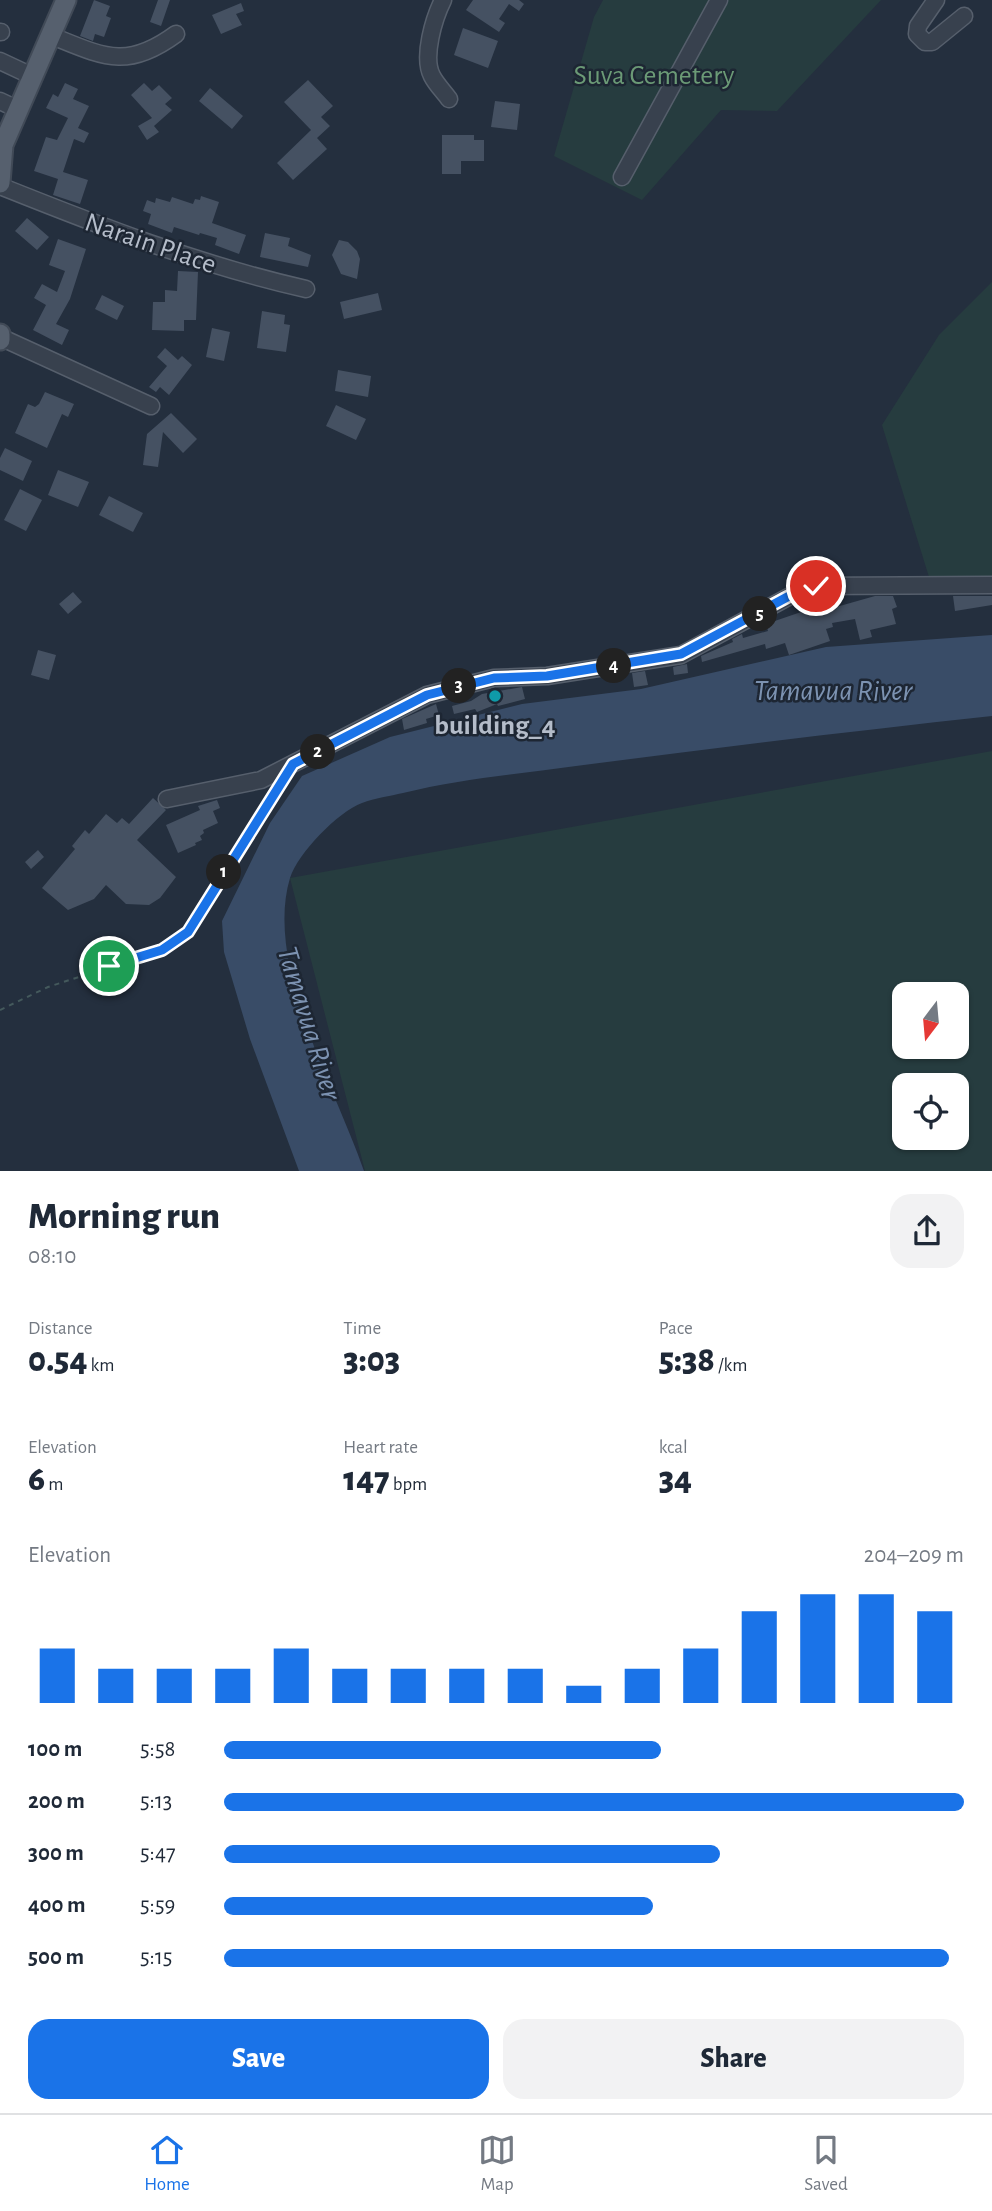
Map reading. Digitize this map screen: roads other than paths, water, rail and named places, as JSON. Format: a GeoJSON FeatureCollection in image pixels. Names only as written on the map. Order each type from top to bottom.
{"type":"FeatureCollection","features":[{"type":"Feature","properties":{"kind":"main road"},"geometry":{"type":"LineString","coordinates":[[0,185],[8,105],[32,76],[66,0]]}},
{"type":"Feature","properties":{"kind":"street"},"geometry":{"type":"LineString","coordinates":[[443,0],[436,13],[430,52],[431,75],[449,99]]}},
{"type":"Feature","properties":{"kind":"street"},"geometry":{"type":"LineString","coordinates":[[622,177],[719,0]]}},
{"type":"Feature","properties":{"kind":"street"},"geometry":{"type":"LineString","coordinates":[[936,0],[918,26],[917,34],[925,42],[932,42],[964,16]]}},
{"type":"Feature","properties":{"kind":"street"},"geometry":{"type":"LineString","coordinates":[[52,36],[93,53],[114,57],[151,52],[176,34]]}},
{"type":"Feature","properties":{"kind":"street"},"geometry":{"type":"LineString","coordinates":[[0,61],[32,76]]}},
{"type":"Feature","properties":{"kind":"street","name":"Narain Place"},"geometry":{"type":"LineString","coordinates":[[0,185],[124,235],[254,277],[306,289]]}},
{"type":"Feature","properties":{"kind":"street"},"geometry":{"type":"LineString","coordinates":[[0,337],[150,406]]}},
{"type":"Feature","properties":{"kind":"street"},"geometry":{"type":"LineString","coordinates":[[167,799],[261,780],[415,701],[445,690],[494,678],[547,676],[681,654],[803,589],[816,586],[992,585]]}},
{"type":"Feature","properties":{"kind":"water","name":"Tamavua River"},"geometry":{"type":"Polygon","coordinates":[[[992,635],[992,716],[467,780],[372,800],[342,815],[320,834],[294,868],[285,912],[287,949],[307,1026],[364,1171],[299,1171],[250,1039],[224,952],[222,921],[270,823],[302,776],[390,737],[522,704],[641,689],[826,647],[992,635]]]}},
{"type":"Feature","properties":{"kind":"place","name":"building_4"},"geometry":{"type":"Point","coordinates":[495,696]}},
{"type":"Feature","properties":{"kind":"park label","name":"Suva Cemetery"},"geometry":{"type":"Point","coordinates":[654,74]}}]}
